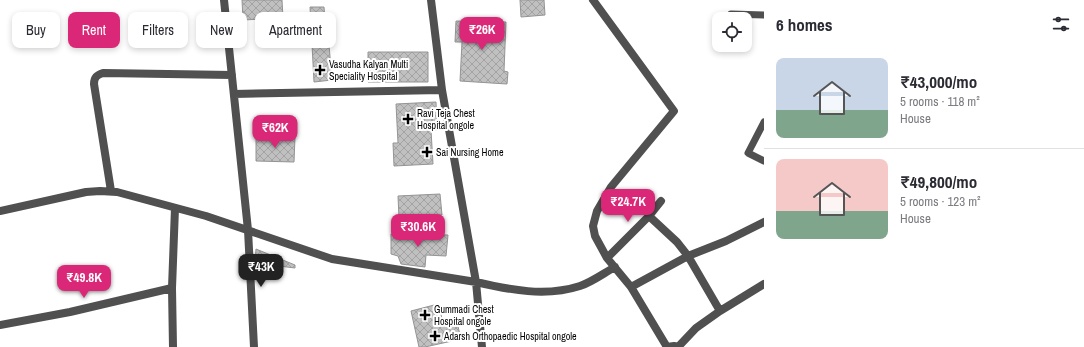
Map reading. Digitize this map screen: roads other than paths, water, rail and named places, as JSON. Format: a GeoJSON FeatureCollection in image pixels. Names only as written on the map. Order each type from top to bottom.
{"type":"FeatureCollection","features":[{"type":"Feature","properties":{"kind":"street"},"geometry":{"type":"LineString","coordinates":[[224,0],[248,230],[254,347]]}},
{"type":"Feature","properties":{"kind":"street"},"geometry":{"type":"LineString","coordinates":[[432,0],[442,90],[476,282],[482,347]]}},
{"type":"Feature","properties":{"kind":"street"},"geometry":{"type":"LineString","coordinates":[[593,0],[674,111],[611,187],[597,211],[593,226],[595,236],[608,258],[631,287],[667,347],[678,347],[696,328],[720,311],[764,284]]}},
{"type":"Feature","properties":{"kind":"street"},"geometry":{"type":"LineString","coordinates":[[111,192],[94,78],[103,73],[232,74]]}},
{"type":"Feature","properties":{"kind":"street"},"geometry":{"type":"LineString","coordinates":[[234,94],[442,90]]}},
{"type":"Feature","properties":{"kind":"street"},"geometry":{"type":"LineString","coordinates":[[0,211],[86,192],[111,192],[206,216],[332,259],[523,291],[552,292],[581,286],[615,267]]}},
{"type":"Feature","properties":{"kind":"street"},"geometry":{"type":"LineString","coordinates":[[608,258],[649,216],[661,201]]}},
{"type":"Feature","properties":{"kind":"street"},"geometry":{"type":"LineString","coordinates":[[173,347],[172,288],[175,208]]}},
{"type":"Feature","properties":{"kind":"street"},"geometry":{"type":"LineString","coordinates":[[649,216],[677,242],[688,256],[720,311]]}},
{"type":"Feature","properties":{"kind":"street"},"geometry":{"type":"LineString","coordinates":[[631,287],[688,256],[726,241],[764,222]]}},
{"type":"Feature","properties":{"kind":"street"},"geometry":{"type":"LineString","coordinates":[[0,325],[70,312],[172,288]]}},
{"type":"Feature","properties":{"kind":"lane"},"geometry":{"type":"LineString","coordinates":[[752,15],[764,15]]}},
{"type":"Feature","properties":{"kind":"lane"},"geometry":{"type":"LineString","coordinates":[[764,122],[748,153],[764,161]]}},
{"type":"Feature","properties":{"kind":"place","name":"Vasudha Kalyan Multi Speciality Hospital"},"geometry":{"type":"Point","coordinates":[320,70]}},
{"type":"Feature","properties":{"kind":"place","name":"Ravi Teja Chest Hospital ongole"},"geometry":{"type":"Point","coordinates":[408,119]}},
{"type":"Feature","properties":{"kind":"place","name":"Sai Nursing Home"},"geometry":{"type":"Point","coordinates":[427,152]}},
{"type":"Feature","properties":{"kind":"place","name":"Gummadi Chest Hospital ongole"},"geometry":{"type":"Point","coordinates":[425,315]}},
{"type":"Feature","properties":{"kind":"place","name":"Adarsh Orthopaedic Hospital ongole"},"geometry":{"type":"Point","coordinates":[435,336]}}]}
